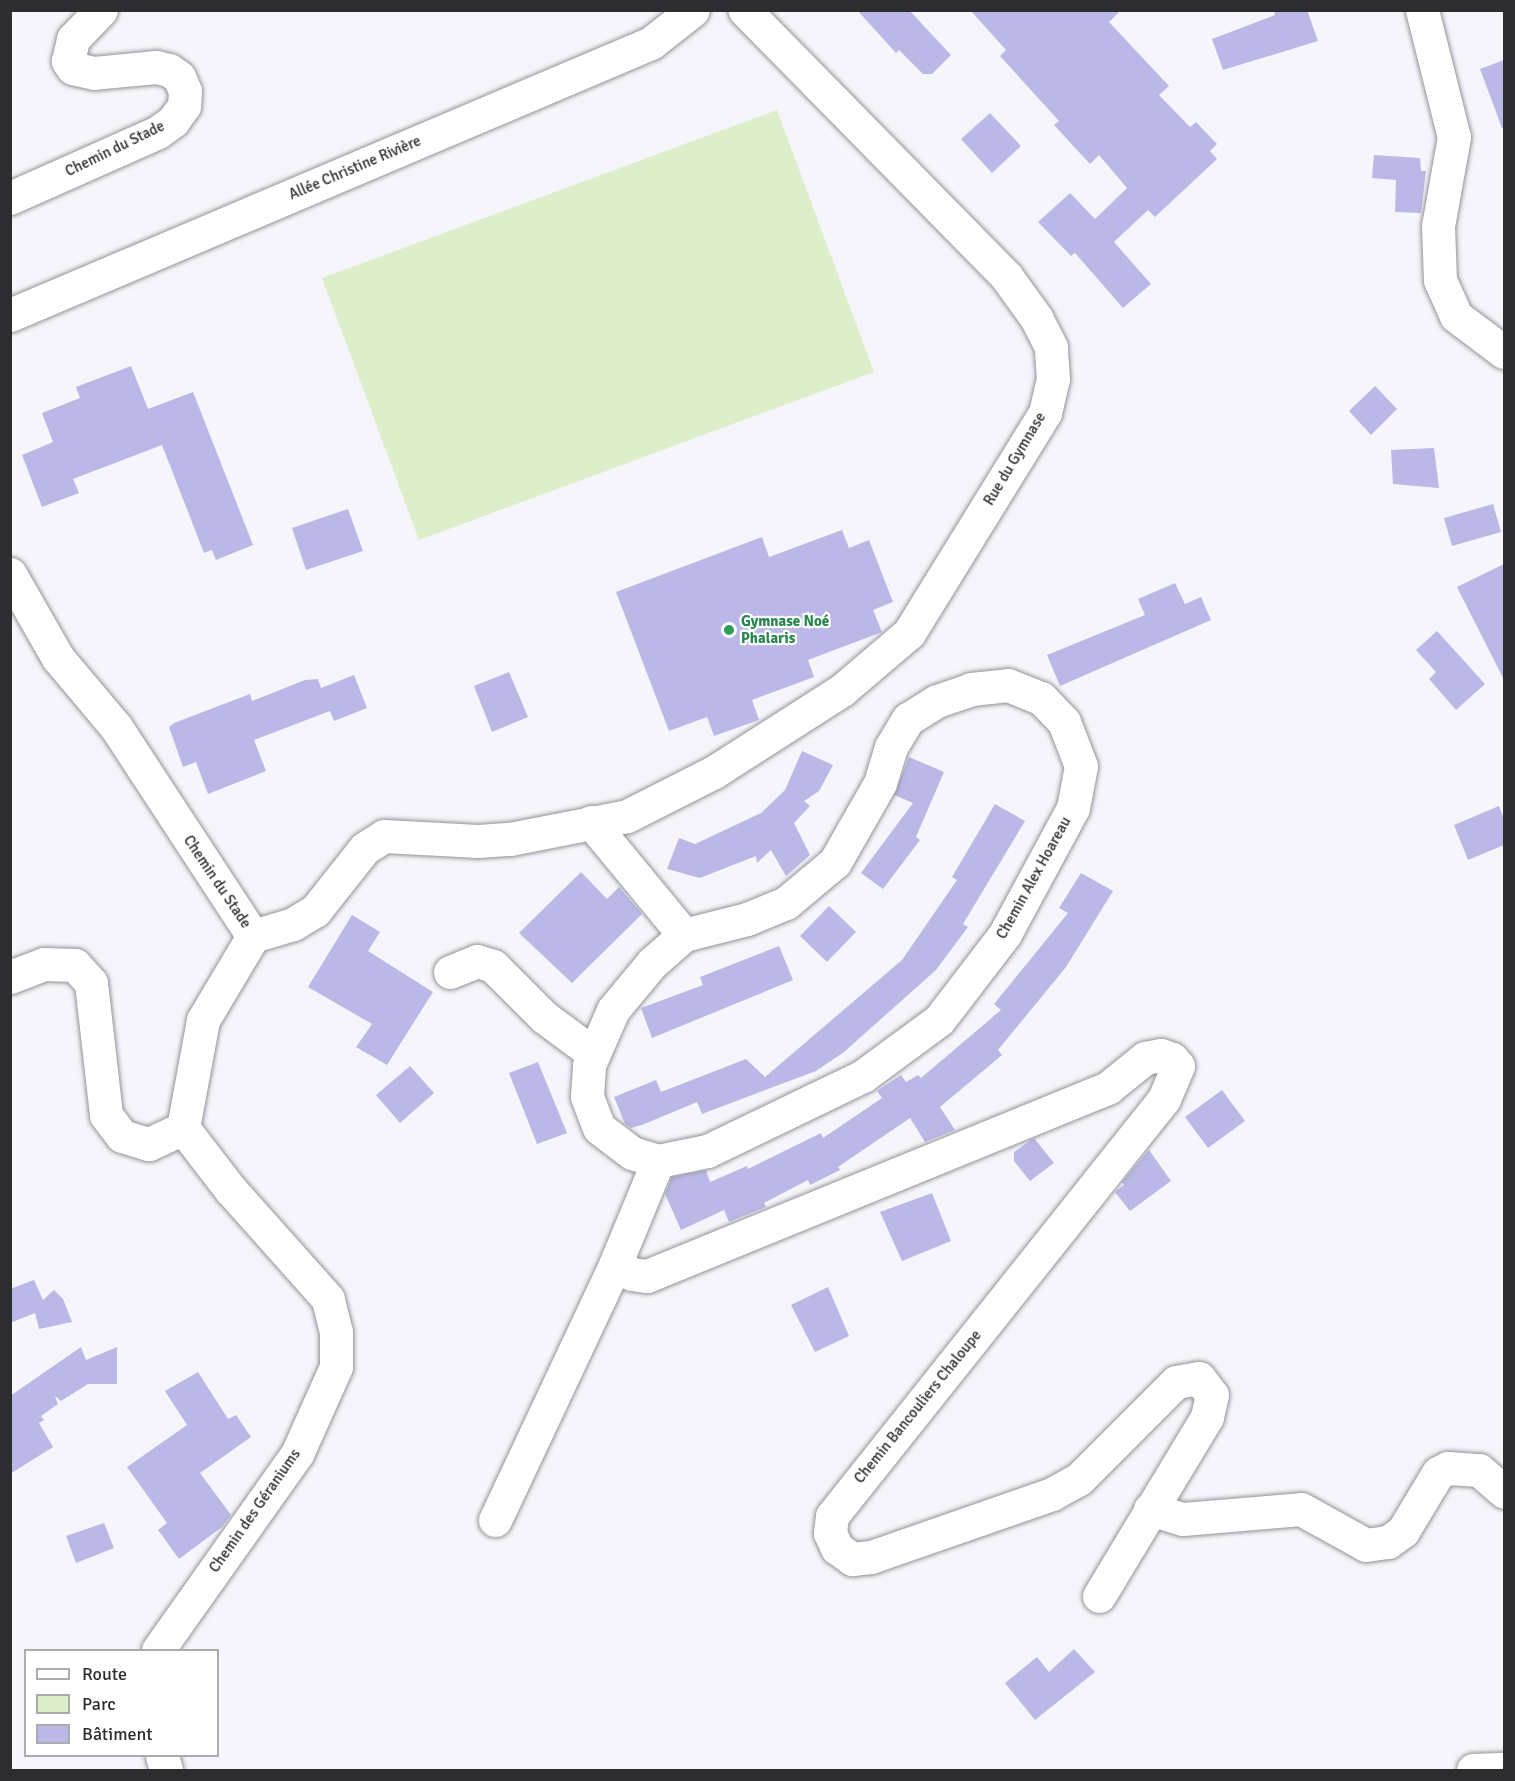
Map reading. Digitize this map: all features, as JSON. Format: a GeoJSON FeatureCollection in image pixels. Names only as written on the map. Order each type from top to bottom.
{"type":"FeatureCollection","features":[{"type":"Feature","properties":{"kind":"street","name":"Chemin du Stade"},"geometry":{"type":"LineString","coordinates":[[10,198],[158,132],[173,121],[184,106],[185,91],[179,77],[169,70],[156,67],[94,73],[73,68],[68,61],[73,39],[101,10]]}},
{"type":"Feature","properties":{"kind":"street","name":"Allée Christine Rivière"},"geometry":{"type":"LineString","coordinates":[[10,315],[651,43],[693,10]]}},
{"type":"Feature","properties":{"kind":"street","name":"Rue du Gymnase"},"geometry":{"type":"LineString","coordinates":[[591,822],[627,816],[714,772],[842,690],[909,633],[1045,413],[1053,378],[1051,347],[1037,319],[1006,276],[745,10]]}},
{"type":"Feature","properties":{"kind":"street"},"geometry":{"type":"LineString","coordinates":[[1422,10],[1454,137],[1438,226],[1440,280],[1456,315],[1504,352]]}},
{"type":"Feature","properties":{"kind":"street","name":"Chemin du Stade"},"geometry":{"type":"LineString","coordinates":[[10,574],[58,658],[116,727],[253,936],[293,924],[315,911],[365,848],[384,836],[478,841],[591,822]]}},
{"type":"Feature","properties":{"kind":"street","name":"Chemin Alex Hoareau"},"geometry":{"type":"LineString","coordinates":[[1008,685],[1041,698],[1064,722],[1081,766],[1073,807],[1005,934],[939,1020],[863,1076],[707,1151],[658,1161],[632,1154],[599,1128],[587,1096],[594,1054],[613,1010],[652,963],[684,935],[747,919],[786,903],[835,862],[880,783],[891,747],[908,719],[937,701],[971,689],[1008,685]]}},
{"type":"Feature","properties":{"kind":"street"},"geometry":{"type":"LineString","coordinates":[[591,822],[684,935]]}},
{"type":"Feature","properties":{"kind":"street"},"geometry":{"type":"LineString","coordinates":[[10,977],[44,964],[75,964],[92,983],[106,1115],[122,1136],[149,1144],[183,1128],[203,1020],[253,936]]}},
{"type":"Feature","properties":{"kind":"street"},"geometry":{"type":"LineString","coordinates":[[450,972],[477,961],[493,966],[543,1017],[594,1054]]}},
{"type":"Feature","properties":{"kind":"street","name":"Chemin Bancouliers Chaloupe"},"geometry":{"type":"LineString","coordinates":[[615,1264],[632,1274],[647,1275],[1109,1087],[1145,1058],[1161,1055],[1172,1059],[1178,1066],[1164,1100],[857,1482],[832,1516],[830,1533],[837,1548],[852,1559],[871,1557],[1052,1494],[1079,1479],[1176,1382],[1199,1378],[1212,1395],[1208,1417],[1150,1509]]}},
{"type":"Feature","properties":{"kind":"street","name":"Chemin des Géraniums"},"geometry":{"type":"LineString","coordinates":[[159,1649],[297,1454],[336,1367],[336,1332],[328,1299],[230,1189],[183,1128]]}},
{"type":"Feature","properties":{"kind":"street"},"geometry":{"type":"LineString","coordinates":[[495,1520],[615,1264],[658,1161]]}},
{"type":"Feature","properties":{"kind":"street"},"geometry":{"type":"LineString","coordinates":[[1099,1596],[1150,1509],[1183,1519],[1301,1509],[1366,1545],[1388,1542],[1403,1531],[1438,1473],[1448,1467],[1479,1470],[1504,1492]]}},
{"type":"Feature","properties":{"kind":"street"},"geometry":{"type":"LineString","coordinates":[[1473,1770],[1504,1769]]}},
{"type":"Feature","properties":{"kind":"green space"},"geometry":{"type":"Polygon","coordinates":[[[777,110],[874,372],[419,540],[322,278],[777,110]]]}},
{"type":"Feature","properties":{"kind":"building"},"geometry":{"type":"Polygon","coordinates":[[[857,10],[909,10],[951,55],[932,74],[923,74],[899,50],[896,53],[857,10]]]}},
{"type":"Feature","properties":{"kind":"building"},"geometry":{"type":"Polygon","coordinates":[[[970,10],[1121,10],[1109,22],[1169,86],[1159,95],[1190,127],[1196,122],[1217,144],[1210,151],[1217,159],[1155,217],[1148,210],[1114,242],[1151,284],[1123,308],[1075,253],[1071,256],[1038,222],[1070,193],[1095,219],[1127,188],[1099,155],[1090,164],[1054,125],[1059,121],[1000,56],[1006,50],[970,10]]]}},
{"type":"Feature","properties":{"kind":"building"},"geometry":{"type":"Polygon","coordinates":[[[1274,10],[1307,10],[1318,41],[1223,70],[1212,39],[1275,15],[1274,10]]]}},
{"type":"Feature","properties":{"kind":"building"},"geometry":{"type":"Polygon","coordinates":[[[1504,60],[1504,128],[1502,128],[1480,69],[1504,60]]]}},
{"type":"Feature","properties":{"kind":"building"},"geometry":{"type":"Polygon","coordinates":[[[990,113],[1021,146],[992,173],[961,139],[990,113]]]}},
{"type":"Feature","properties":{"kind":"building"},"geometry":{"type":"Polygon","coordinates":[[[1374,155],[1420,158],[1421,171],[1426,171],[1421,213],[1395,212],[1396,180],[1372,178],[1374,155]]]}},
{"type":"Feature","properties":{"kind":"building"},"geometry":{"type":"Polygon","coordinates":[[[131,366],[148,409],[193,392],[253,545],[216,560],[212,550],[204,553],[162,445],[73,479],[79,493],[42,507],[22,455],[53,442],[42,413],[80,398],[76,387],[131,366]]]}},
{"type":"Feature","properties":{"kind":"building"},"geometry":{"type":"Polygon","coordinates":[[[1375,386],[1397,409],[1371,435],[1349,411],[1375,386]]]}},
{"type":"Feature","properties":{"kind":"building"},"geometry":{"type":"Polygon","coordinates":[[[1434,448],[1439,488],[1393,484],[1391,450],[1434,448]]]}},
{"type":"Feature","properties":{"kind":"building"},"geometry":{"type":"Polygon","coordinates":[[[1493,504],[1501,532],[1452,546],[1444,518],[1493,504]]]}},
{"type":"Feature","properties":{"kind":"building"},"geometry":{"type":"Polygon","coordinates":[[[348,509],[363,551],[306,570],[292,528],[348,509]]]}},
{"type":"Feature","properties":{"kind":"building"},"geometry":{"type":"Polygon","coordinates":[[[842,530],[849,548],[869,540],[893,602],[873,610],[882,632],[808,660],[814,677],[752,700],[759,720],[714,736],[707,717],[669,731],[616,592],[762,537],[769,557],[842,530]]]}},
{"type":"Feature","properties":{"kind":"building"},"geometry":{"type":"Polygon","coordinates":[[[1504,564],[1504,680],[1457,587],[1504,564]]]}},
{"type":"Feature","properties":{"kind":"building"},"geometry":{"type":"Polygon","coordinates":[[[1175,583],[1185,604],[1201,597],[1211,620],[1060,686],[1047,655],[1145,615],[1138,599],[1175,583]]]}},
{"type":"Feature","properties":{"kind":"building"},"geometry":{"type":"Polygon","coordinates":[[[1437,631],[1485,684],[1456,710],[1429,679],[1436,672],[1416,650],[1437,631]]]}},
{"type":"Feature","properties":{"kind":"building"},"geometry":{"type":"Polygon","coordinates":[[[509,672],[528,717],[492,732],[474,686],[509,672]]]}},
{"type":"Feature","properties":{"kind":"building"},"geometry":{"type":"Polygon","coordinates":[[[354,675],[367,708],[334,721],[330,711],[254,740],[266,771],[208,794],[196,762],[183,767],[169,727],[174,723],[250,694],[252,701],[305,680],[318,679],[321,688],[354,675]]]}},
{"type":"Feature","properties":{"kind":"building"},"geometry":{"type":"Polygon","coordinates":[[[802,751],[833,765],[819,791],[804,801],[810,806],[794,823],[810,855],[786,876],[771,850],[757,863],[756,856],[700,878],[667,869],[679,838],[695,844],[761,813],[785,790],[802,751]]]}},
{"type":"Feature","properties":{"kind":"building"},"geometry":{"type":"Polygon","coordinates":[[[909,757],[944,772],[916,837],[920,840],[883,889],[861,873],[913,803],[894,795],[909,757]]]}},
{"type":"Feature","properties":{"kind":"building"},"geometry":{"type":"Polygon","coordinates":[[[995,804],[1025,821],[963,924],[968,927],[936,970],[844,1052],[816,1071],[702,1114],[697,1102],[642,1125],[631,1128],[625,1124],[614,1097],[656,1080],[661,1092],[746,1059],[765,1077],[902,960],[957,880],[952,877],[995,804]]]}},
{"type":"Feature","properties":{"kind":"building"},"geometry":{"type":"Polygon","coordinates":[[[1499,806],[1504,819],[1504,845],[1468,860],[1454,825],[1499,806]]]}},
{"type":"Feature","properties":{"kind":"building"},"geometry":{"type":"Polygon","coordinates":[[[581,872],[607,899],[619,887],[642,914],[572,983],[519,933],[581,872]]]}},
{"type":"Feature","properties":{"kind":"building"},"geometry":{"type":"Polygon","coordinates":[[[1081,873],[1113,891],[1066,967],[998,1050],[1002,1055],[940,1107],[955,1130],[925,1142],[910,1118],[838,1167],[840,1170],[810,1185],[808,1180],[764,1203],[766,1207],[729,1222],[724,1210],[681,1230],[665,1194],[672,1177],[706,1170],[710,1182],[747,1166],[748,1169],[821,1133],[823,1138],[882,1098],[877,1091],[901,1075],[906,1082],[918,1075],[921,1078],[1001,1010],[994,1004],[1068,913],[1059,908],[1081,873]]]}},
{"type":"Feature","properties":{"kind":"building"},"geometry":{"type":"Polygon","coordinates":[[[829,906],[856,932],[827,962],[800,936],[829,906]]]}},
{"type":"Feature","properties":{"kind":"building"},"geometry":{"type":"Polygon","coordinates":[[[352,915],[380,932],[368,951],[433,992],[387,1065],[356,1047],[372,1024],[308,987],[352,915]]]}},
{"type":"Feature","properties":{"kind":"building"},"geometry":{"type":"Polygon","coordinates":[[[779,946],[793,980],[652,1038],[641,1008],[703,985],[700,977],[779,946]]]}},
{"type":"Feature","properties":{"kind":"building"},"geometry":{"type":"Polygon","coordinates":[[[538,1062],[567,1133],[537,1144],[509,1073],[538,1062]]]}},
{"type":"Feature","properties":{"kind":"building"},"geometry":{"type":"Polygon","coordinates":[[[410,1066],[434,1093],[400,1123],[376,1095],[410,1066]]]}},
{"type":"Feature","properties":{"kind":"building"},"geometry":{"type":"Polygon","coordinates":[[[1222,1090],[1245,1121],[1208,1148],[1185,1117],[1222,1090]]]}},
{"type":"Feature","properties":{"kind":"building"},"geometry":{"type":"Polygon","coordinates":[[[1034,1138],[1054,1163],[1030,1181],[1014,1161],[1014,1152],[1034,1138]]]}},
{"type":"Feature","properties":{"kind":"building"},"geometry":{"type":"Polygon","coordinates":[[[1149,1150],[1171,1181],[1130,1211],[1115,1192],[1124,1185],[1122,1182],[1149,1150]]]}},
{"type":"Feature","properties":{"kind":"building"},"geometry":{"type":"Polygon","coordinates":[[[932,1193],[951,1241],[902,1261],[880,1212],[932,1193]]]}},
{"type":"Feature","properties":{"kind":"building"},"geometry":{"type":"Polygon","coordinates":[[[34,1280],[43,1300],[54,1290],[63,1299],[72,1322],[39,1329],[35,1313],[10,1323],[10,1289],[34,1280]]]}},
{"type":"Feature","properties":{"kind":"building"},"geometry":{"type":"Polygon","coordinates":[[[828,1287],[849,1336],[815,1352],[791,1305],[828,1287]]]}},
{"type":"Feature","properties":{"kind":"building"},"geometry":{"type":"Polygon","coordinates":[[[81,1347],[86,1360],[117,1347],[117,1384],[88,1384],[61,1401],[55,1396],[58,1404],[41,1416],[44,1420],[39,1423],[53,1447],[10,1474],[10,1396],[81,1347]]]}},
{"type":"Feature","properties":{"kind":"building"},"geometry":{"type":"Polygon","coordinates":[[[198,1372],[228,1419],[236,1415],[251,1437],[200,1473],[231,1515],[222,1527],[179,1559],[158,1530],[167,1523],[127,1467],[187,1425],[165,1391],[198,1372]]]}},
{"type":"Feature","properties":{"kind":"building"},"geometry":{"type":"Polygon","coordinates":[[[104,1523],[114,1548],[76,1563],[66,1536],[104,1523]]]}},
{"type":"Feature","properties":{"kind":"building"},"geometry":{"type":"Polygon","coordinates":[[[1074,1649],[1095,1672],[1035,1720],[1005,1683],[1037,1657],[1049,1672],[1074,1649]]]}},
{"type":"Feature","properties":{"kind":"place","name":"Gymnase Noé Phalaris"},"geometry":{"type":"Point","coordinates":[729,630]}}]}
